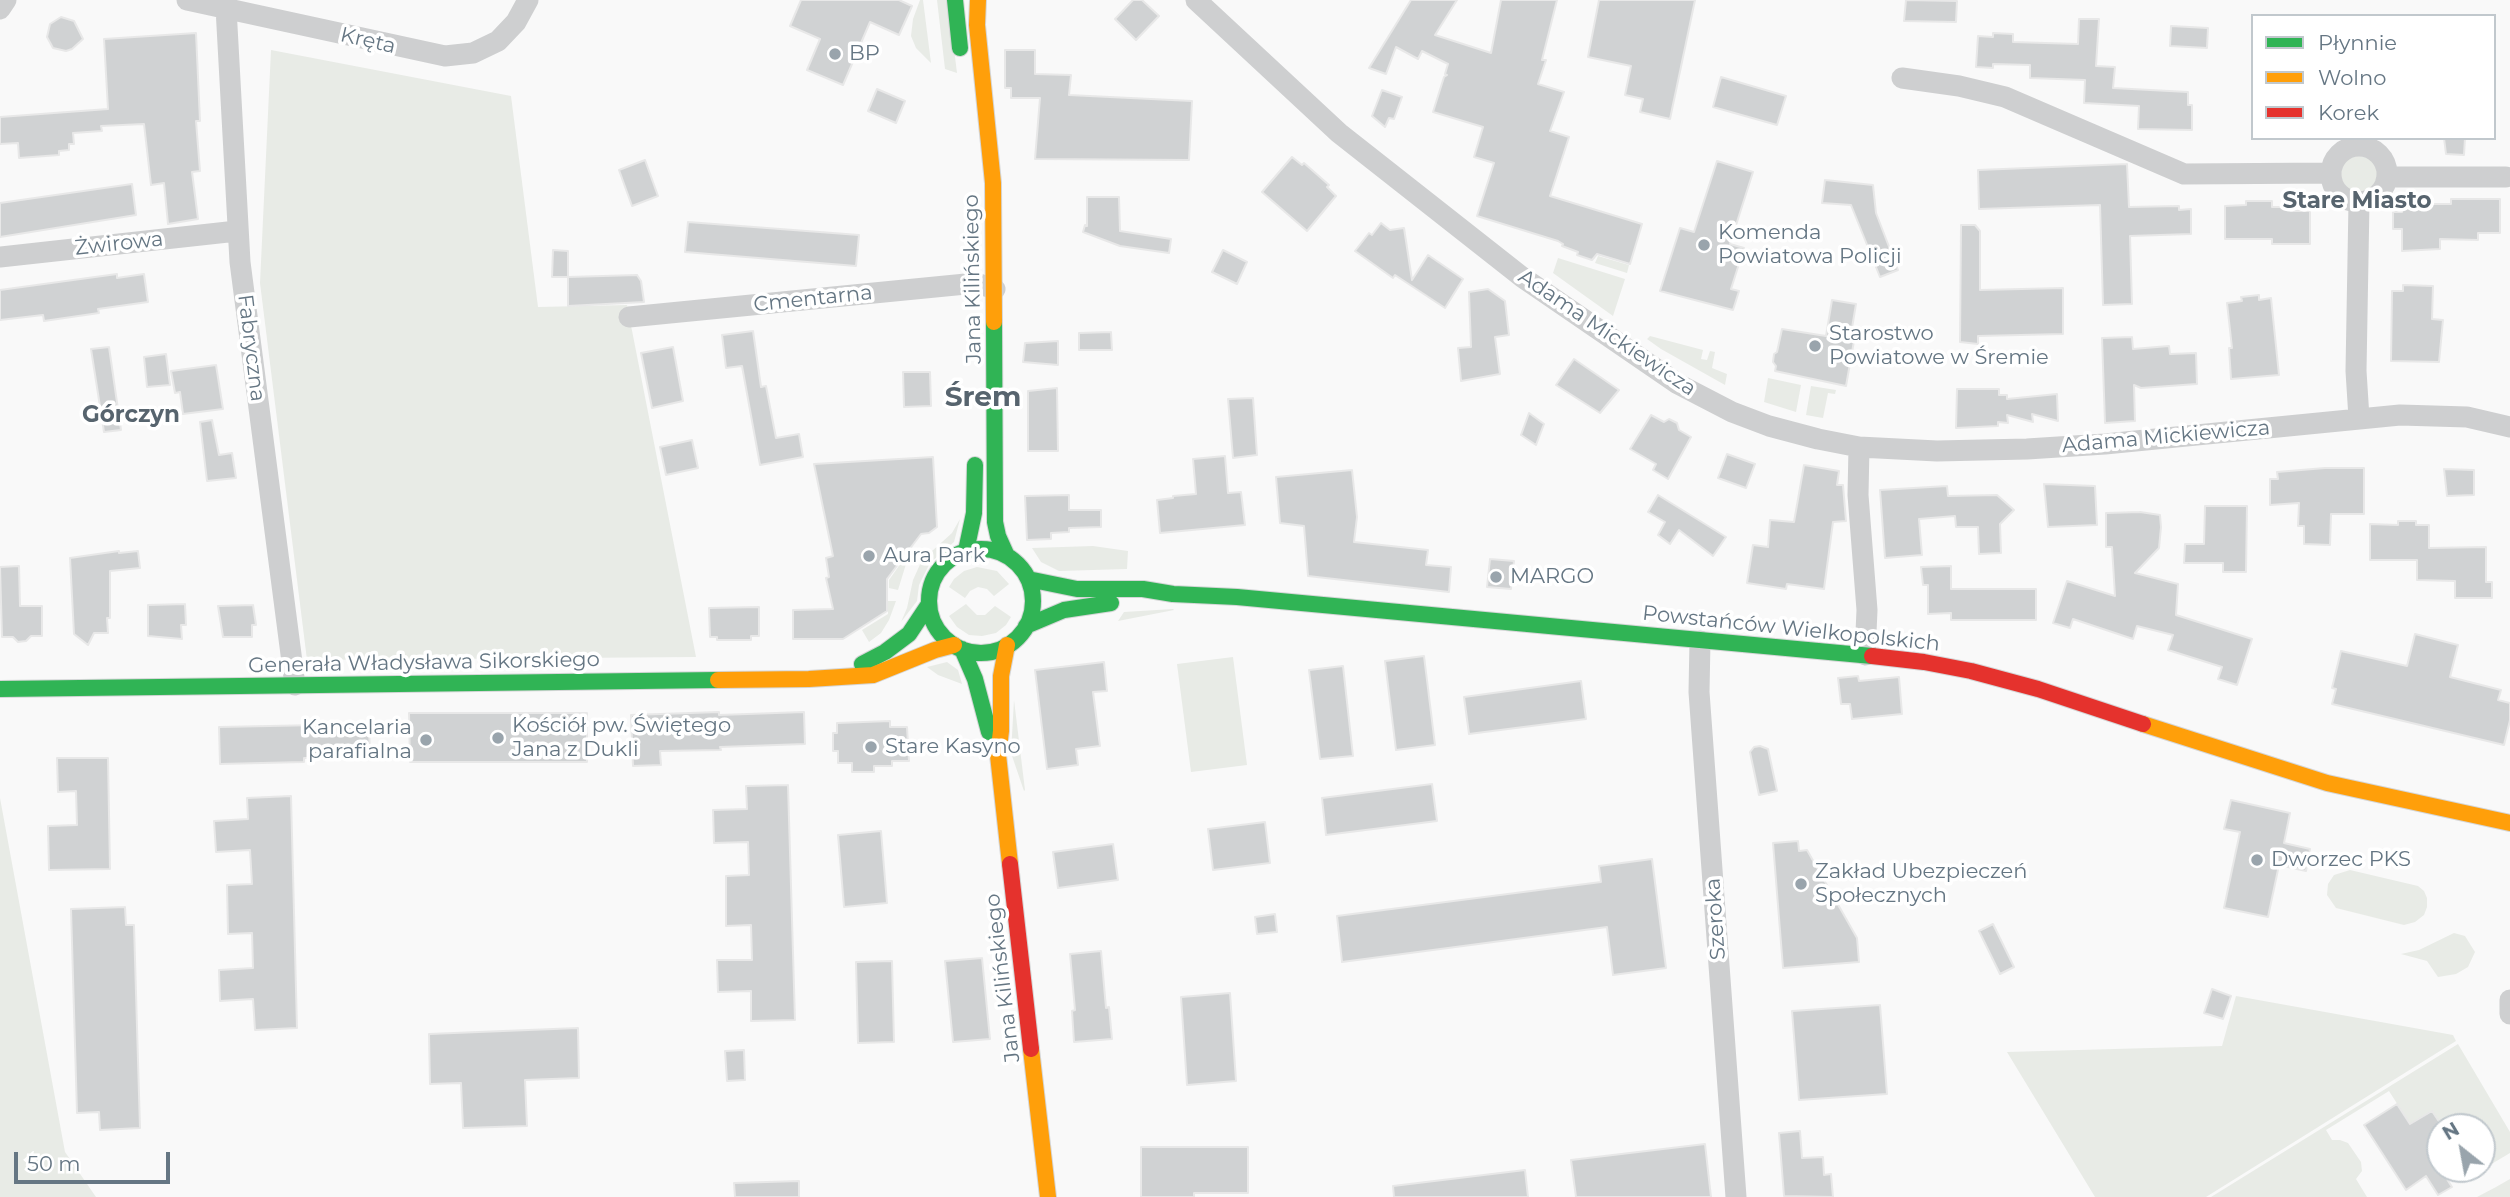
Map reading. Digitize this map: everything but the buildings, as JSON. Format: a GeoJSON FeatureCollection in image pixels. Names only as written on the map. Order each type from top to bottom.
{"type":"FeatureCollection","features":[{"type":"Feature","properties":{"kind":"street"},"geometry":{"type":"LineString","coordinates":[[0,9],[6,0]]}},
{"type":"Feature","properties":{"kind":"street","name":"Kręta"},"geometry":{"type":"LineString","coordinates":[[187,0],[421,53],[458,56],[473,53],[498,41],[516,22],[528,0]]}},
{"type":"Feature","properties":{"kind":"street"},"geometry":{"type":"LineString","coordinates":[[955,0],[962,63]]}},
{"type":"Feature","properties":{"kind":"street","name":"Jana Kilińskiego"},"geometry":{"type":"LineString","coordinates":[[978,0],[977,25],[993,183],[981,285],[995,522],[1007,555]]}},
{"type":"Feature","properties":{"kind":"street","name":"Adama Mickiewicza"},"geometry":{"type":"LineString","coordinates":[[1196,0],[1308,106],[1379,166],[1513,271],[1648,365],[1690,391],[1752,420],[1818,439],[1859,447],[1937,451],[2052,447],[2359,418],[2434,414],[2475,418],[2510,427]]}},
{"type":"Feature","properties":{"kind":"street","name":"Fabryczna"},"geometry":{"type":"LineString","coordinates":[[226,8],[237,231],[295,685]]}},
{"type":"Feature","properties":{"kind":"street"},"geometry":{"type":"LineString","coordinates":[[1902,78],[1975,89],[2012,100],[2179,173],[2330,173]]}},
{"type":"Feature","properties":{"kind":"street"},"geometry":{"type":"LineString","coordinates":[[2365,146],[2380,155],[2385,163],[2387,177],[2383,189],[2377,195],[2370,200],[2359,202],[2344,199],[2337,193],[2332,186],[2330,173],[2334,160],[2340,153],[2347,148],[2365,146]]}},
{"type":"Feature","properties":{"kind":"street"},"geometry":{"type":"LineString","coordinates":[[2387,177],[2506,177]]}},
{"type":"Feature","properties":{"kind":"street"},"geometry":{"type":"LineString","coordinates":[[2359,202],[2356,372],[2359,418]]}},
{"type":"Feature","properties":{"kind":"street","name":"Żwirowa"},"geometry":{"type":"LineString","coordinates":[[0,257],[237,231]]}},
{"type":"Feature","properties":{"kind":"street","name":"Cmentarna"},"geometry":{"type":"LineString","coordinates":[[629,317],[981,285]]}},
{"type":"Feature","properties":{"kind":"street"},"geometry":{"type":"LineString","coordinates":[[1859,447],[1858,495],[1866,598],[1865,655]]}},
{"type":"Feature","properties":{"kind":"street"},"geometry":{"type":"LineString","coordinates":[[966,551],[974,513],[975,452]]}},
{"type":"Feature","properties":{"kind":"street"},"geometry":{"type":"LineString","coordinates":[[849,676],[909,634],[929,604],[931,587],[938,571],[950,559],[966,551],[987,549],[1007,555],[1016,562],[1028,579],[1033,602],[1026,626],[1018,637],[1007,645],[985,652],[958,647],[936,627],[929,604]]}},
{"type":"Feature","properties":{"kind":"street","name":"Powstańców Wielkopolskich"},"geometry":{"type":"LineString","coordinates":[[1028,579],[1077,589],[1143,589],[1173,594],[1237,597],[1924,662],[1994,677],[2070,699],[2292,774],[2374,795],[2510,823]]}},
{"type":"Feature","properties":{"kind":"street","name":"Powstańców Wielkopolskich"},"geometry":{"type":"LineString","coordinates":[[1026,626],[1065,610],[1173,594]]}},
{"type":"Feature","properties":{"kind":"street","name":"Szeroka"},"geometry":{"type":"LineString","coordinates":[[1700,641],[1700,706],[1736,1197]]}},
{"type":"Feature","properties":{"kind":"street","name":"Jana Kilińskiego"},"geometry":{"type":"LineString","coordinates":[[1007,645],[1001,676],[998,755],[1048,1197]]}},
{"type":"Feature","properties":{"kind":"street","name":"Jana Kilińskiego"},"geometry":{"type":"LineString","coordinates":[[958,647],[975,679],[998,755]]}},
{"type":"Feature","properties":{"kind":"street","name":"Generała Władysława Sikorskiego"},"geometry":{"type":"LineString","coordinates":[[0,689],[794,680],[873,675],[935,650],[958,647]]}},
{"type":"Feature","properties":{"kind":"street"},"geometry":{"type":"LineString","coordinates":[[2510,1000],[2510,1014]]}},
{"type":"Feature","properties":{"kind":"shaded area"},"geometry":{"type":"Polygon","coordinates":[[[920,0],[923,0],[931,63],[916,48],[911,36],[913,19],[920,0]]]}},
{"type":"Feature","properties":{"kind":"shaded area"},"geometry":{"type":"Polygon","coordinates":[[[937,0],[948,0],[957,73],[945,69],[937,0]]]}},
{"type":"Feature","properties":{"kind":"shaded area"},"geometry":{"type":"Polygon","coordinates":[[[271,50],[511,96],[538,307],[627,305],[696,657],[307,660],[260,283],[271,50]]]}},
{"type":"Feature","properties":{"kind":"shaded area"},"geometry":{"type":"Polygon","coordinates":[[[2359,156],[2372,161],[2377,174],[2372,187],[2359,192],[2346,187],[2341,174],[2346,161],[2359,156]]]}},
{"type":"Feature","properties":{"kind":"shaded area"},"geometry":{"type":"Polygon","coordinates":[[[1598,256],[1629,265],[1627,273],[1595,263],[1598,256]]]}},
{"type":"Feature","properties":{"kind":"shaded area"},"geometry":{"type":"Polygon","coordinates":[[[1558,258],[1625,279],[1613,316],[1553,273],[1558,258]]]}},
{"type":"Feature","properties":{"kind":"shaded area"},"geometry":{"type":"Polygon","coordinates":[[[1650,336],[1703,350],[1701,359],[1707,360],[1710,351],[1715,352],[1712,368],[1727,374],[1725,385],[1661,349],[1647,339],[1650,336]]]}},
{"type":"Feature","properties":{"kind":"shaded area"},"geometry":{"type":"Polygon","coordinates":[[[1768,378],[1801,385],[1796,412],[1764,402],[1768,378]]]}},
{"type":"Feature","properties":{"kind":"shaded area"},"geometry":{"type":"Polygon","coordinates":[[[1811,386],[1836,390],[1835,394],[1828,393],[1823,418],[1806,415],[1811,386]]]}},
{"type":"Feature","properties":{"kind":"shaded area"},"geometry":{"type":"Polygon","coordinates":[[[960,519],[954,542],[930,563],[919,585],[917,601],[901,622],[913,580],[922,560],[952,533],[960,519]]]}},
{"type":"Feature","properties":{"kind":"shaded area"},"geometry":{"type":"Polygon","coordinates":[[[1093,546],[1128,551],[1127,569],[1059,571],[1041,562],[1032,548],[1093,546]]]}},
{"type":"Feature","properties":{"kind":"shaded area"},"geometry":{"type":"Polygon","coordinates":[[[903,560],[906,564],[898,590],[889,588],[889,580],[903,560]]]}},
{"type":"Feature","properties":{"kind":"shaded area"},"geometry":{"type":"Polygon","coordinates":[[[977,567],[997,571],[1009,584],[994,596],[987,589],[978,587],[970,591],[965,598],[949,587],[964,571],[977,567]]]}},
{"type":"Feature","properties":{"kind":"shaded area"},"geometry":{"type":"Polygon","coordinates":[[[888,601],[896,601],[889,620],[881,633],[869,642],[862,630],[888,614],[888,601]]]}},
{"type":"Feature","properties":{"kind":"shaded area"},"geometry":{"type":"Polygon","coordinates":[[[966,604],[977,615],[985,615],[995,606],[1011,617],[996,633],[969,635],[957,627],[949,616],[966,604]]]}},
{"type":"Feature","properties":{"kind":"shaded area"},"geometry":{"type":"Polygon","coordinates":[[[1174,610],[1118,621],[1124,612],[1174,610]]]}},
{"type":"Feature","properties":{"kind":"shaded area"},"geometry":{"type":"Polygon","coordinates":[[[1233,657],[1247,765],[1191,772],[1177,664],[1233,657]]]}},
{"type":"Feature","properties":{"kind":"shaded area"},"geometry":{"type":"Polygon","coordinates":[[[947,662],[958,670],[962,684],[938,675],[927,667],[947,662]]]}},
{"type":"Feature","properties":{"kind":"shaded area"},"geometry":{"type":"Polygon","coordinates":[[[1014,700],[1025,790],[1024,791],[1011,753],[1014,700]]]}},
{"type":"Feature","properties":{"kind":"shaded area"},"geometry":{"type":"Polygon","coordinates":[[[0,798],[65,1152],[96,1197],[0,1197],[0,798]]]}},
{"type":"Feature","properties":{"kind":"shaded area"},"geometry":{"type":"Polygon","coordinates":[[[2350,870],[2418,886],[2427,898],[2424,915],[2415,922],[2404,925],[2336,908],[2327,895],[2328,884],[2334,875],[2350,870]]]}},
{"type":"Feature","properties":{"kind":"shaded area"},"geometry":{"type":"Polygon","coordinates":[[[2454,933],[2465,936],[2475,952],[2468,967],[2456,974],[2438,977],[2427,961],[2401,954],[2419,950],[2454,933]]]}},
{"type":"Feature","properties":{"kind":"shaded area"},"geometry":{"type":"Polygon","coordinates":[[[2236,996],[2453,1035],[2456,1041],[2206,1197],[2095,1197],[2007,1052],[2222,1046],[2236,996]]]}},
{"type":"Feature","properties":{"kind":"shaded area"},"geometry":{"type":"Polygon","coordinates":[[[2458,1044],[2510,1132],[2510,1153],[2496,1161],[2496,1113],[2432,1111],[2410,1124],[2389,1091],[2326,1130],[2332,1140],[2348,1143],[2361,1162],[2362,1171],[2356,1179],[2367,1197],[2211,1197],[2458,1044]]]}},
{"type":"Feature","properties":{"kind":"shaded area"},"geometry":{"type":"Polygon","coordinates":[[[2510,1179],[2510,1197],[2477,1197],[2496,1187],[2510,1179]]]}},
{"type":"Feature","properties":{"kind":"traffic: fast"},"geometry":{"type":"LineString","coordinates":[[955,0],[960,48]]}},
{"type":"Feature","properties":{"kind":"traffic: fast"},"geometry":{"type":"LineString","coordinates":[[994,322],[995,522],[1007,556]]}},
{"type":"Feature","properties":{"kind":"traffic: fast"},"geometry":{"type":"LineString","coordinates":[[966,551],[974,513],[975,465]]}},
{"type":"Feature","properties":{"kind":"traffic: fast"},"geometry":{"type":"LineString","coordinates":[[981,549],[1001,553],[1018,564],[1029,581],[1033,601],[1029,621],[1018,638],[1001,649],[981,653],[961,649],[944,638],[933,621],[929,601],[933,581],[944,564],[961,553],[981,549]]}},
{"type":"Feature","properties":{"kind":"traffic: fast"},"geometry":{"type":"LineString","coordinates":[[1028,579],[1077,589],[1143,589],[1173,594],[1237,597],[1872,656]]}},
{"type":"Feature","properties":{"kind":"traffic: fast"},"geometry":{"type":"LineString","coordinates":[[1026,626],[1064,610],[1111,603]]}},
{"type":"Feature","properties":{"kind":"traffic: fast"},"geometry":{"type":"LineString","coordinates":[[862,664],[885,652],[909,634],[929,604]]}},
{"type":"Feature","properties":{"kind":"traffic: fast"},"geometry":{"type":"LineString","coordinates":[[962,649],[975,679],[989,732]]}},
{"type":"Feature","properties":{"kind":"traffic: fast"},"geometry":{"type":"LineString","coordinates":[[0,689],[718,680]]}},
{"type":"Feature","properties":{"kind":"traffic: slow"},"geometry":{"type":"LineString","coordinates":[[978,0],[977,25],[993,183],[994,322]]}},
{"type":"Feature","properties":{"kind":"traffic: slow"},"geometry":{"type":"LineString","coordinates":[[718,680],[873,675],[954,645]]}},
{"type":"Feature","properties":{"kind":"traffic: slow"},"geometry":{"type":"LineString","coordinates":[[1007,645],[1001,676],[998,755],[1010,864]]}},
{"type":"Feature","properties":{"kind":"traffic: slow"},"geometry":{"type":"LineString","coordinates":[[2143,724],[2327,783],[2510,823]]}},
{"type":"Feature","properties":{"kind":"traffic: slow"},"geometry":{"type":"LineString","coordinates":[[1031,1049],[1048,1197]]}},
{"type":"Feature","properties":{"kind":"traffic: jam"},"geometry":{"type":"LineString","coordinates":[[1872,656],[1971,671],[2038,689],[2143,724]]}},
{"type":"Feature","properties":{"kind":"traffic: jam"},"geometry":{"type":"LineString","coordinates":[[1010,864],[1031,1049]]}},
{"type":"Feature","properties":{"kind":"place","name":"BP"},"geometry":{"type":"Point","coordinates":[835,54]}},
{"type":"Feature","properties":{"kind":"place","name":"Komenda Powiatowa Policji"},"geometry":{"type":"Point","coordinates":[1704,245]}},
{"type":"Feature","properties":{"kind":"place","name":"Starostwo Powiatowe w Śremie"},"geometry":{"type":"Point","coordinates":[1815,346]}},
{"type":"Feature","properties":{"kind":"place","name":"Aura Park"},"geometry":{"type":"Point","coordinates":[869,556]}},
{"type":"Feature","properties":{"kind":"place","name":"MARGO"},"geometry":{"type":"Point","coordinates":[1496,577]}},
{"type":"Feature","properties":{"kind":"place","name":"Kościół pw. Świętego Jana z Dukli"},"geometry":{"type":"Point","coordinates":[498,738]}},
{"type":"Feature","properties":{"kind":"place","name":"Kancelaria parafialna"},"geometry":{"type":"Point","coordinates":[426,740]}},
{"type":"Feature","properties":{"kind":"place","name":"Stare Kasyno"},"geometry":{"type":"Point","coordinates":[871,747]}},
{"type":"Feature","properties":{"kind":"place","name":"Dworzec PKS"},"geometry":{"type":"Point","coordinates":[2257,860]}},
{"type":"Feature","properties":{"kind":"place","name":"Zakład Ubezpieczeń Społecznych"},"geometry":{"type":"Point","coordinates":[1801,884]}},
{"type":"Feature","properties":{"kind":"district","name":"Stare Miasto"},"geometry":{"type":"Point","coordinates":[2357,201]}},
{"type":"Feature","properties":{"kind":"district","name":"Śrem"},"geometry":{"type":"Point","coordinates":[983,398]}},
{"type":"Feature","properties":{"kind":"district","name":"Górczyn"},"geometry":{"type":"Point","coordinates":[131,415]}}]}
